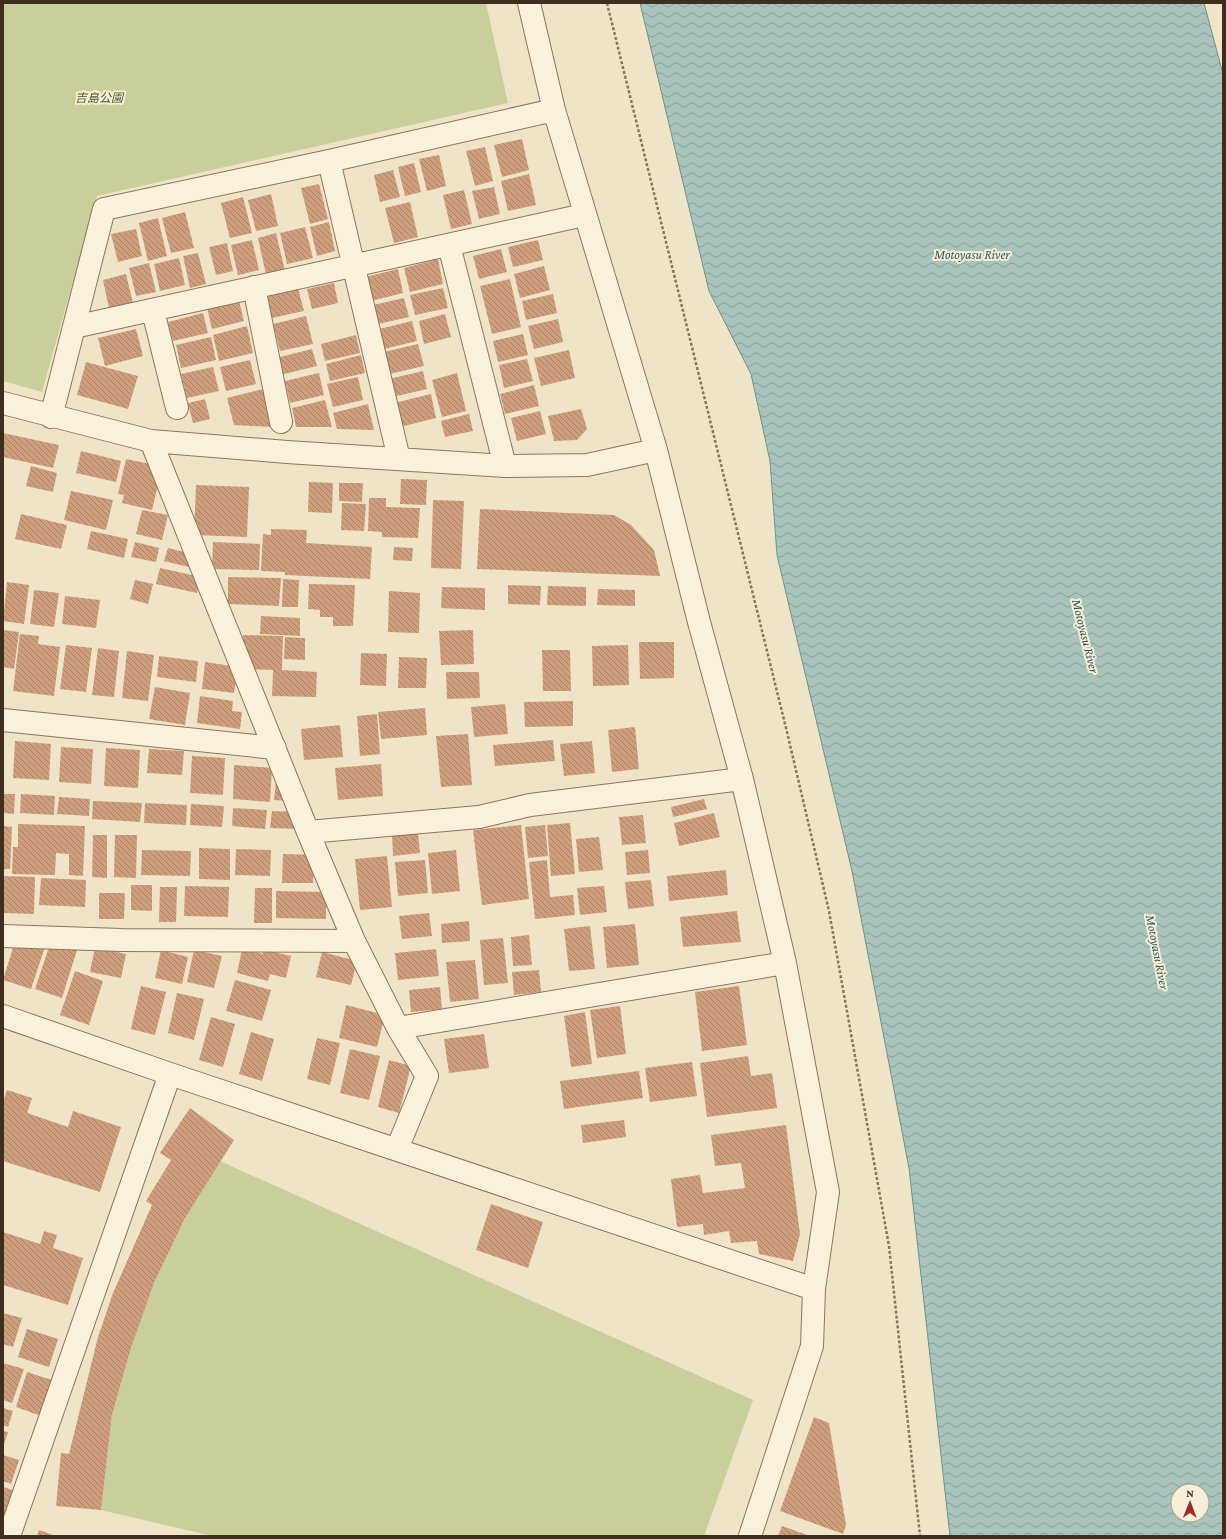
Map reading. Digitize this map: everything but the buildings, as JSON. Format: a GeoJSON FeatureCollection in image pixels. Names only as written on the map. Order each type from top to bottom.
{"type":"FeatureCollection","features":[{"type":"Feature","properties":{"kind":"street"},"geometry":{"type":"LineString","coordinates":[[529,3],[554,110],[584,215],[656,450],[742,779],[785,963],[828,1192],[814,1289],[812,1346],[750,1536]]}},
{"type":"Feature","properties":{"kind":"street"},"geometry":{"type":"LineString","coordinates":[[51,417],[104,209],[329,161],[554,110]]}},
{"type":"Feature","properties":{"kind":"street"},"geometry":{"type":"LineString","coordinates":[[329,161],[399,459]]}},
{"type":"Feature","properties":{"kind":"street"},"geometry":{"type":"LineString","coordinates":[[74,327],[584,215]]}},
{"type":"Feature","properties":{"kind":"street"},"geometry":{"type":"LineString","coordinates":[[449,245],[505,466]]}},
{"type":"Feature","properties":{"kind":"street"},"geometry":{"type":"LineString","coordinates":[[254,287],[281,422]]}},
{"type":"Feature","properties":{"kind":"street"},"geometry":{"type":"LineString","coordinates":[[153,310],[177,408]]}},
{"type":"Feature","properties":{"kind":"street"},"geometry":{"type":"LineString","coordinates":[[3,403],[51,417],[151,441],[287,452],[505,466],[587,465],[656,450]]}},
{"type":"Feature","properties":{"kind":"street"},"geometry":{"type":"LineString","coordinates":[[151,441],[308,832],[354,941],[398,1028],[427,1076],[397,1149]]}},
{"type":"Feature","properties":{"kind":"street"},"geometry":{"type":"LineString","coordinates":[[3,720],[275,748]]}},
{"type":"Feature","properties":{"kind":"street"},"geometry":{"type":"LineString","coordinates":[[308,832],[479,817],[530,805],[742,779]]}},
{"type":"Feature","properties":{"kind":"street"},"geometry":{"type":"LineString","coordinates":[[3,936],[121,940],[354,941]]}},
{"type":"Feature","properties":{"kind":"street"},"geometry":{"type":"LineString","coordinates":[[398,1028],[785,963]]}},
{"type":"Feature","properties":{"kind":"street"},"geometry":{"type":"LineString","coordinates":[[3,1016],[170,1074],[814,1289]]}},
{"type":"Feature","properties":{"kind":"street"},"geometry":{"type":"LineString","coordinates":[[9,1536],[170,1074]]}},
{"type":"Feature","properties":{"kind":"path"},"geometry":{"type":"LineString","coordinates":[[607,3],[785,724],[829,911],[889,1246],[920,1536]]}},
{"type":"Feature","properties":{"kind":"green space","name":"吉島公園"},"geometry":{"type":"Polygon","coordinates":[[[3,3],[486,3],[508,103],[97,196],[42,392],[3,381],[3,3]]]}},
{"type":"Feature","properties":{"kind":"green space"},"geometry":{"type":"Polygon","coordinates":[[[220,1161],[753,1400],[704,1536],[212,1536],[101,1510],[112,1415],[131,1348],[154,1283],[185,1218],[220,1161]]]}},
{"type":"Feature","properties":{"kind":"water","name":"Motoyasu River"},"geometry":{"type":"Polygon","coordinates":[[[640,3],[1204,3],[1223,74],[1223,1536],[950,1536],[909,1168],[852,871],[777,555],[770,461],[751,374],[709,291],[640,3]]]}}]}
